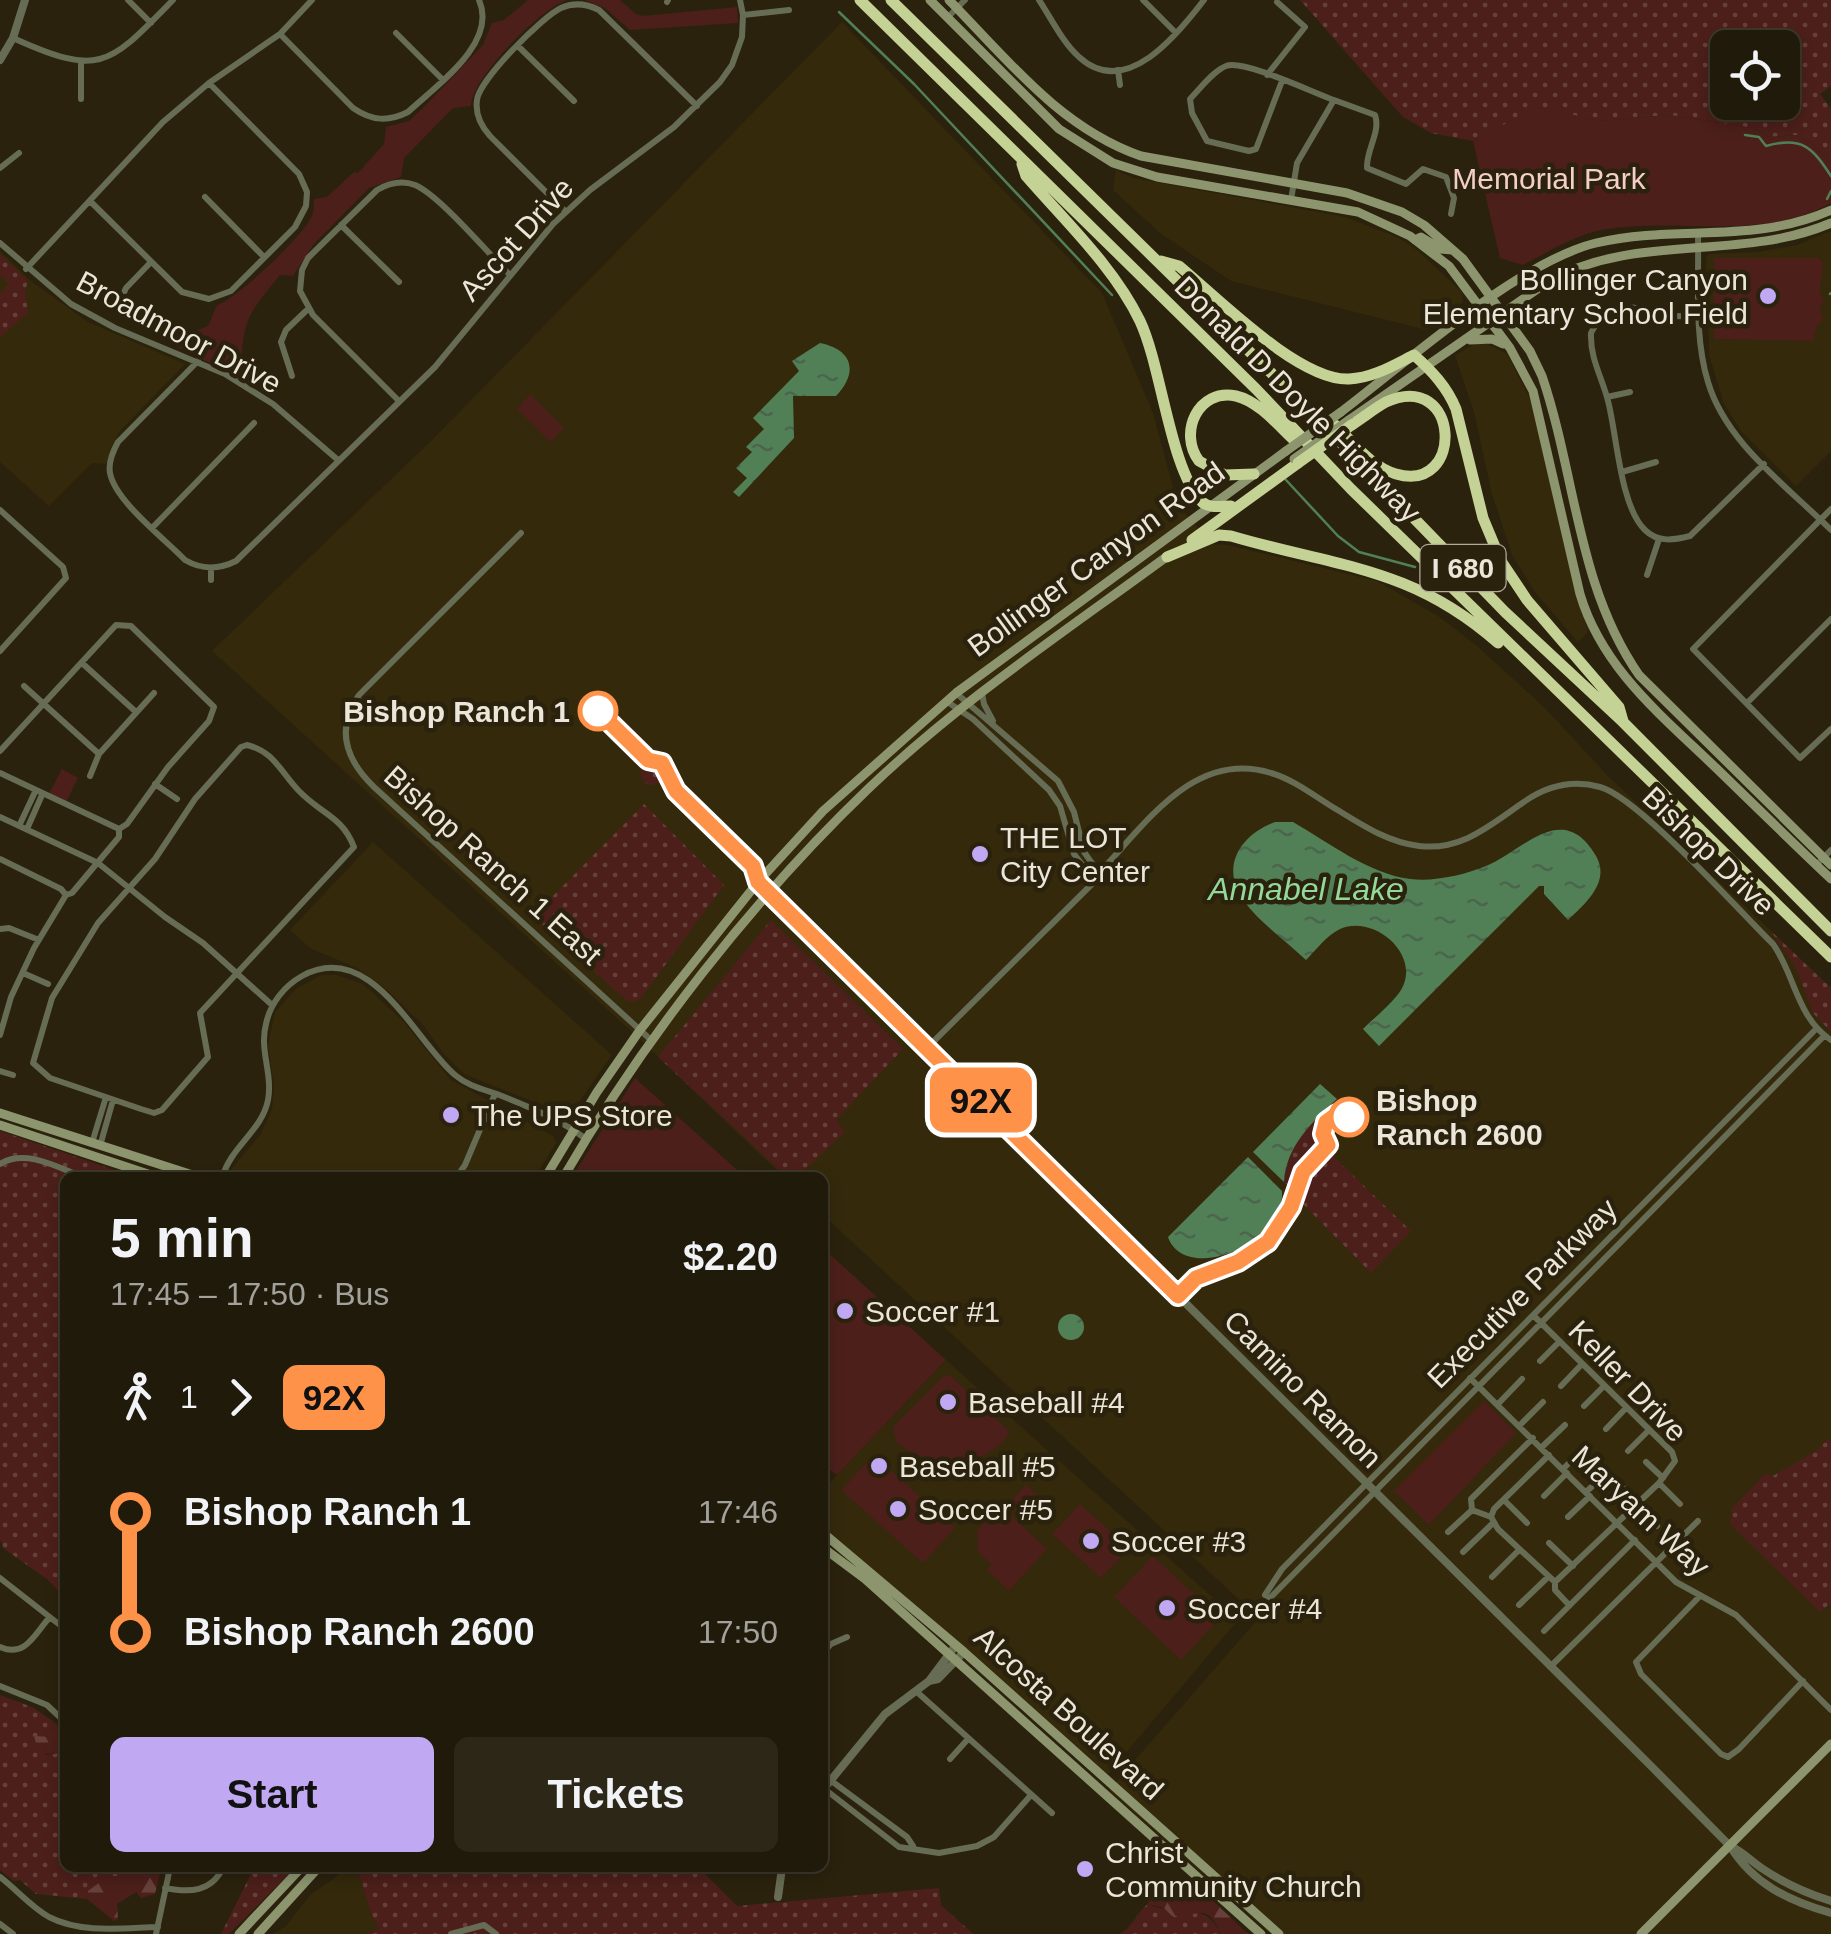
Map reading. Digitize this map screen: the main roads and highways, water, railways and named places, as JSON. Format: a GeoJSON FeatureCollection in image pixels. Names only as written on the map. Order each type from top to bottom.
{"type":"FeatureCollection","features":[{"type":"Feature","properties":{"kind":"highway","name":"Donald D Doyle Highway"},"geometry":{"type":"LineString","coordinates":[[860,0],[1831,958]]}},
{"type":"Feature","properties":{"kind":"highway","name":"Donald D Doyle Highway"},"geometry":{"type":"LineString","coordinates":[[891,0],[1831,931]]}},
{"type":"Feature","properties":{"kind":"highway"},"geometry":{"type":"LineString","coordinates":[[1021,160],[1026,176],[1111,275],[1134,309],[1154,359],[1184,471],[1200,500],[1209,507],[1231,506]]}},
{"type":"Feature","properties":{"kind":"highway"},"geometry":{"type":"LineString","coordinates":[[1157,260],[1179,266],[1285,354],[1314,372],[1336,378],[1360,378],[1414,356],[1428,367],[1450,394],[1456,409],[1483,518],[1508,574],[1619,708],[1623,722]]}},
{"type":"Feature","properties":{"kind":"highway"},"geometry":{"type":"LineString","coordinates":[[1254,474],[1216,472],[1193,454],[1190,427],[1193,417],[1207,402],[1228,396],[1248,401],[1308,452],[1318,455]]}},
{"type":"Feature","properties":{"kind":"highway"},"geometry":{"type":"LineString","coordinates":[[1188,541],[1199,537],[1292,458],[1348,418],[1385,403],[1399,398],[1430,403],[1446,428],[1445,448],[1425,472],[1394,474],[1376,464],[1319,410],[1309,410]]}},
{"type":"Feature","properties":{"kind":"highway"},"geometry":{"type":"LineString","coordinates":[[1166,557],[1220,535],[1390,576],[1452,606],[1510,653],[1528,662]]}},
{"type":"Feature","properties":{"kind":"main road"},"geometry":{"type":"LineString","coordinates":[[930,0],[1059,129],[1113,163],[1157,177],[1358,212],[1415,240],[1460,277],[1510,348],[1533,391],[1580,594],[1604,650],[1637,692],[1825,860]]}},
{"type":"Feature","properties":{"kind":"main road"},"geometry":{"type":"LineString","coordinates":[[948,0],[1068,119],[1115,146],[1141,156],[1370,198],[1424,225],[1452,250],[1493,297],[1530,351],[1550,398],[1596,595],[1615,638],[1639,675],[1825,860],[1831,879]]}},
{"type":"Feature","properties":{"kind":"main road"},"geometry":{"type":"LineString","coordinates":[[1348,418],[1414,356],[1546,262],[1579,248],[1625,238],[1779,228],[1831,210]]}},
{"type":"Feature","properties":{"kind":"main road"},"geometry":{"type":"LineString","coordinates":[[1348,418],[1468,341],[1549,282],[1594,261],[1628,253],[1770,242],[1831,223]]}},
{"type":"Feature","properties":{"kind":"main road"},"geometry":{"type":"LineString","coordinates":[[1415,240],[1421,237],[1441,249],[1452,250]]}},
{"type":"Feature","properties":{"kind":"main road"},"geometry":{"type":"LineString","coordinates":[[1468,341],[1492,339],[1510,348]]}},
{"type":"Feature","properties":{"kind":"main road","name":"Bollinger Canyon Road"},"geometry":{"type":"LineString","coordinates":[[549,1172],[640,1030],[758,882],[823,811],[956,693],[1254,474],[1292,458]]}},
{"type":"Feature","properties":{"kind":"main road","name":"Bollinger Canyon Road"},"geometry":{"type":"LineString","coordinates":[[567,1172],[651,1040],[770,894],[869,788],[968,703],[1188,541],[1292,458]]}},
{"type":"Feature","properties":{"kind":"main road"},"geometry":{"type":"LineString","coordinates":[[0,1113],[183,1172]]}},
{"type":"Feature","properties":{"kind":"main road"},"geometry":{"type":"LineString","coordinates":[[0,1125],[142,1172]]}},
{"type":"Feature","properties":{"kind":"main road","name":"Alcosta Boulevard"},"geometry":{"type":"LineString","coordinates":[[828,1537],[960,1648],[1279,1934]]}},
{"type":"Feature","properties":{"kind":"main road","name":"Alcosta Boulevard"},"geometry":{"type":"LineString","coordinates":[[828,1552],[865,1580],[1261,1934]]}},
{"type":"Feature","properties":{"kind":"main road"},"geometry":{"type":"LineString","coordinates":[[1641,1934],[1831,1744]]}},
{"type":"Feature","properties":{"kind":"main road"},"geometry":{"type":"LineString","coordinates":[[239,1934],[297,1872]]}},
{"type":"Feature","properties":{"kind":"main road"},"geometry":{"type":"LineString","coordinates":[[258,1934],[314,1872]]}},
{"type":"Feature","properties":{"kind":"water"},"geometry":{"type":"Polygon","coordinates":[[[820,343],[846,357],[848,379],[836,396],[793,396],[794,438],[739,497],[733,492],[747,478],[736,468],[752,452],[746,447],[764,429],[753,418],[799,371],[792,361],[820,343]]]}},
{"type":"Feature","properties":{"kind":"water","name":"Annabel Lake"},"geometry":{"type":"Polygon","coordinates":[[[1275,822],[1293,822],[1379,871],[1419,880],[1468,872],[1543,834],[1570,831],[1583,839],[1596,856],[1600,875],[1594,892],[1568,920],[1544,894],[1544,886],[1539,886],[1379,1046],[1363,1029],[1401,990],[1406,977],[1400,951],[1380,932],[1353,926],[1331,935],[1306,960],[1258,917],[1237,888],[1237,853],[1252,835],[1275,822]]]}},
{"type":"Feature","properties":{"kind":"water"},"geometry":{"type":"Polygon","coordinates":[[[1320,1084],[1337,1099],[1295,1146],[1284,1182],[1253,1152],[1320,1084]]]}},
{"type":"Feature","properties":{"kind":"water"},"geometry":{"type":"Polygon","coordinates":[[[1248,1157],[1282,1191],[1279,1211],[1268,1228],[1251,1242],[1212,1258],[1178,1251],[1168,1237],[1248,1157]]]}},
{"type":"Feature","properties":{"kind":"water"},"geometry":{"type":"Polygon","coordinates":[[[1071,1314],[1080,1318],[1084,1327],[1080,1336],[1071,1340],[1062,1336],[1058,1327],[1062,1318],[1071,1314]]]}},
{"type":"Feature","properties":{"kind":"waterway"},"geometry":{"type":"LineString","coordinates":[[839,12],[914,84],[1112,295]]}},
{"type":"Feature","properties":{"kind":"waterway"},"geometry":{"type":"LineString","coordinates":[[1745,135],[1759,137],[1766,146],[1789,142],[1805,146],[1831,176]]}},
{"type":"Feature","properties":{"kind":"waterway"},"geometry":{"type":"LineString","coordinates":[[1827,199],[1831,191]]}},
{"type":"Feature","properties":{"kind":"waterway"},"geometry":{"type":"LineString","coordinates":[[1286,480],[1338,536],[1359,552],[1415,567]]}},
{"type":"Feature","properties":{"kind":"place","name":"Bollinger Canyon Elementary School Field"},"geometry":{"type":"Point","coordinates":[1768,296]}},
{"type":"Feature","properties":{"kind":"place","name":"Bishop Ranch 1"},"geometry":{"type":"Point","coordinates":[598,711]}},
{"type":"Feature","properties":{"kind":"place","name":"THE LOT City Center"},"geometry":{"type":"Point","coordinates":[980,854]}},
{"type":"Feature","properties":{"kind":"place","name":"The UPS Store"},"geometry":{"type":"Point","coordinates":[451,1115]}},
{"type":"Feature","properties":{"kind":"place","name":"Bishop Ranch 2600"},"geometry":{"type":"Point","coordinates":[1349,1117]}},
{"type":"Feature","properties":{"kind":"place","name":"Soccer #1"},"geometry":{"type":"Point","coordinates":[845,1311]}},
{"type":"Feature","properties":{"kind":"place","name":"Baseball #4"},"geometry":{"type":"Point","coordinates":[948,1402]}},
{"type":"Feature","properties":{"kind":"place","name":"Baseball #5"},"geometry":{"type":"Point","coordinates":[879,1466]}},
{"type":"Feature","properties":{"kind":"place","name":"Soccer #5"},"geometry":{"type":"Point","coordinates":[898,1509]}},
{"type":"Feature","properties":{"kind":"place","name":"Soccer #3"},"geometry":{"type":"Point","coordinates":[1091,1541]}},
{"type":"Feature","properties":{"kind":"place","name":"Soccer #4"},"geometry":{"type":"Point","coordinates":[1167,1608]}},
{"type":"Feature","properties":{"kind":"place","name":"Christ Community Church"},"geometry":{"type":"Point","coordinates":[1085,1869]}},
{"type":"Feature","properties":{"kind":"park label","name":"Memorial Park"},"geometry":{"type":"Point","coordinates":[1549,178]}}]}
